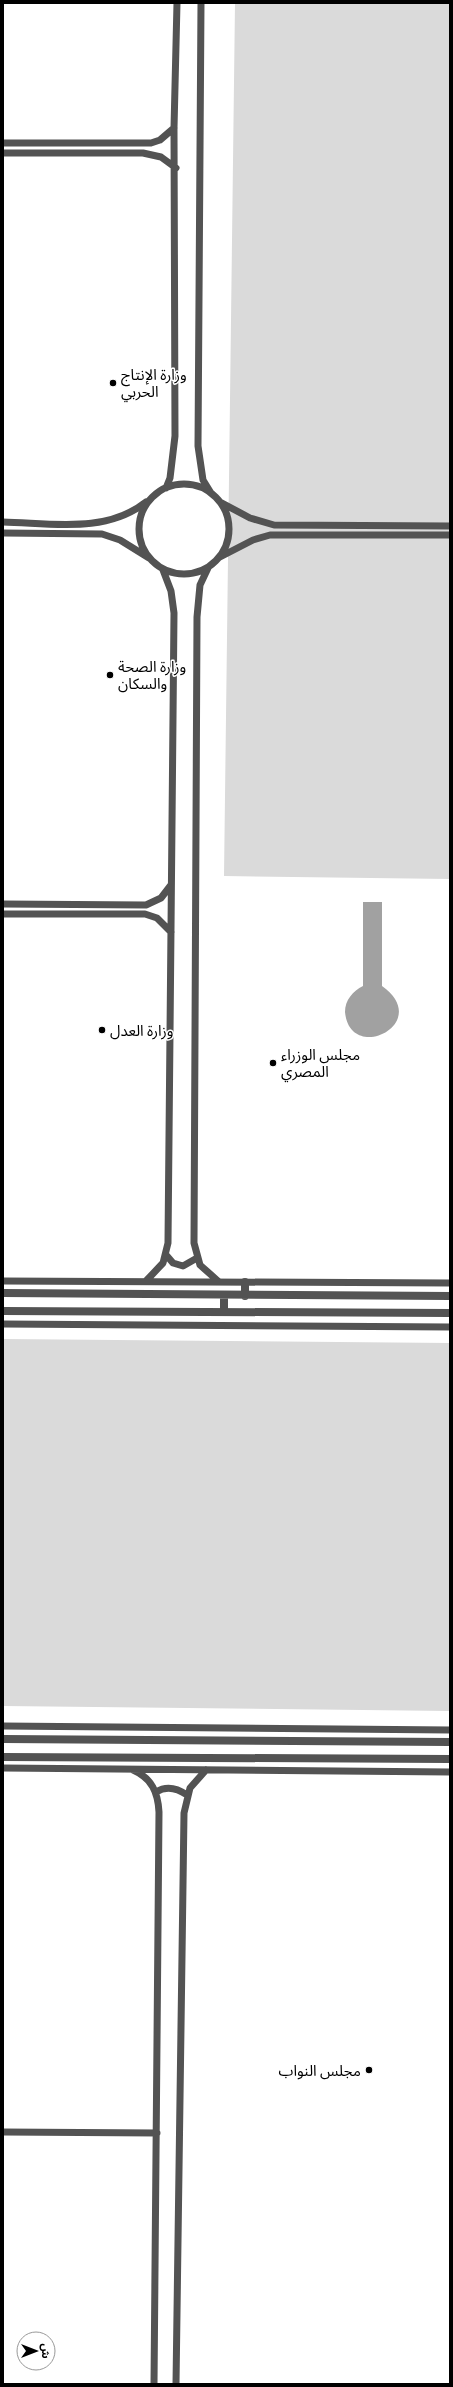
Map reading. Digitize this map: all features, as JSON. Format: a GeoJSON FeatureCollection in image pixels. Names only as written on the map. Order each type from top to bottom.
{"type":"FeatureCollection","features":[{"type":"Feature","properties":{"kind":"street"},"geometry":{"type":"LineString","coordinates":[[166,488],[170,478],[175,436],[176,168],[174,128],[177,3]]}},
{"type":"Feature","properties":{"kind":"street"},"geometry":{"type":"LineString","coordinates":[[201,3],[198,446],[203,480],[211,493],[220,502],[250,518],[274,525],[450,526]]}},
{"type":"Feature","properties":{"kind":"street"},"geometry":{"type":"LineString","coordinates":[[3,143],[152,143],[168,135],[174,128]]}},
{"type":"Feature","properties":{"kind":"street"},"geometry":{"type":"LineString","coordinates":[[3,153],[148,153],[161,157],[176,168]]}},
{"type":"Feature","properties":{"kind":"street"},"geometry":{"type":"LineString","coordinates":[[3,522],[99,524],[119,518],[140,507],[166,488],[189,484],[211,493]]}},
{"type":"Feature","properties":{"kind":"street"},"geometry":{"type":"LineString","coordinates":[[149,558],[141,543],[139,526],[143,510],[154,496]]}},
{"type":"Feature","properties":{"kind":"street"},"geometry":{"type":"LineString","coordinates":[[220,502],[227,516],[229,530],[227,545],[220,558]]}},
{"type":"Feature","properties":{"kind":"street"},"geometry":{"type":"LineString","coordinates":[[3,533],[110,536],[149,558],[163,570],[186,575],[208,568],[220,558],[254,540],[270,535],[450,535]]}},
{"type":"Feature","properties":{"kind":"street"},"geometry":{"type":"LineString","coordinates":[[208,568],[200,585],[197,618],[194,1236],[197,1258],[205,1272],[218,1281]]}},
{"type":"Feature","properties":{"kind":"street"},"geometry":{"type":"LineString","coordinates":[[146,1281],[158,1270],[167,1256],[174,613],[171,591],[163,570]]}},
{"type":"Feature","properties":{"kind":"street"},"geometry":{"type":"LineString","coordinates":[[3,904],[146,905],[161,898],[171,885]]}},
{"type":"Feature","properties":{"kind":"street"},"geometry":{"type":"LineString","coordinates":[[3,914],[145,914],[157,918],[171,932]]}},
{"type":"Feature","properties":{"kind":"street"},"geometry":{"type":"LineString","coordinates":[[167,1256],[173,1263],[183,1266],[193,1262],[197,1258]]}},
{"type":"Feature","properties":{"kind":"street"},"geometry":{"type":"LineString","coordinates":[[3,1281],[450,1283]]}},
{"type":"Feature","properties":{"kind":"street"},"geometry":{"type":"LineString","coordinates":[[245,1282],[245,1296]]}},
{"type":"Feature","properties":{"kind":"street"},"geometry":{"type":"LineString","coordinates":[[3,1293],[224,1296],[450,1296]]}},
{"type":"Feature","properties":{"kind":"street"},"geometry":{"type":"LineString","coordinates":[[224,1296],[224,1312]]}},
{"type":"Feature","properties":{"kind":"street"},"geometry":{"type":"LineString","coordinates":[[3,1311],[450,1313]]}},
{"type":"Feature","properties":{"kind":"street"},"geometry":{"type":"LineString","coordinates":[[3,1324],[450,1327]]}},
{"type":"Feature","properties":{"kind":"street"},"geometry":{"type":"LineString","coordinates":[[3,1726],[450,1730]]}},
{"type":"Feature","properties":{"kind":"street"},"geometry":{"type":"LineString","coordinates":[[3,1739],[450,1742]]}},
{"type":"Feature","properties":{"kind":"street"},"geometry":{"type":"LineString","coordinates":[[3,1757],[450,1759]]}},
{"type":"Feature","properties":{"kind":"street"},"geometry":{"type":"LineString","coordinates":[[3,1768],[450,1772]]}},
{"type":"Feature","properties":{"kind":"street"},"geometry":{"type":"LineString","coordinates":[[134,1770],[149,1781],[156,1792],[159,1812],[154,2384]]}},
{"type":"Feature","properties":{"kind":"street"},"geometry":{"type":"LineString","coordinates":[[176,2384],[184,1829],[187,1795],[195,1781],[206,1770]]}},
{"type":"Feature","properties":{"kind":"street"},"geometry":{"type":"LineString","coordinates":[[156,1792],[167,1788],[174,1788],[187,1795]]}},
{"type":"Feature","properties":{"kind":"street"},"geometry":{"type":"LineString","coordinates":[[3,2132],[157,2133]]}},
{"type":"Feature","properties":{"kind":"shaded area"},"geometry":{"type":"Polygon","coordinates":[[[235,3],[450,3],[450,879],[224,876],[235,3]]]}},
{"type":"Feature","properties":{"kind":"shaded area"},"geometry":{"type":"Polygon","coordinates":[[[363,902],[382,902],[382,986],[396,1000],[399,1013],[394,1024],[385,1033],[373,1037],[360,1036],[350,1028],[345,1012],[346,1004],[350,996],[363,986],[363,902]]]}},
{"type":"Feature","properties":{"kind":"shaded area"},"geometry":{"type":"Polygon","coordinates":[[[3,1339],[450,1343],[450,1711],[3,1706],[3,1339]]]}},
{"type":"Feature","properties":{"kind":"place","name":"وزارة الإنتاج الحربي"},"geometry":{"type":"Point","coordinates":[113,383]}},
{"type":"Feature","properties":{"kind":"place","name":"وزارة الصحة والسكان"},"geometry":{"type":"Point","coordinates":[110,675]}},
{"type":"Feature","properties":{"kind":"place","name":"وزارة العدل"},"geometry":{"type":"Point","coordinates":[102,1030]}},
{"type":"Feature","properties":{"kind":"place","name":"مجلس الوزراء المصري"},"geometry":{"type":"Point","coordinates":[273,1063]}},
{"type":"Feature","properties":{"kind":"place","name":"مجلس النواب"},"geometry":{"type":"Point","coordinates":[369,2070]}}]}
